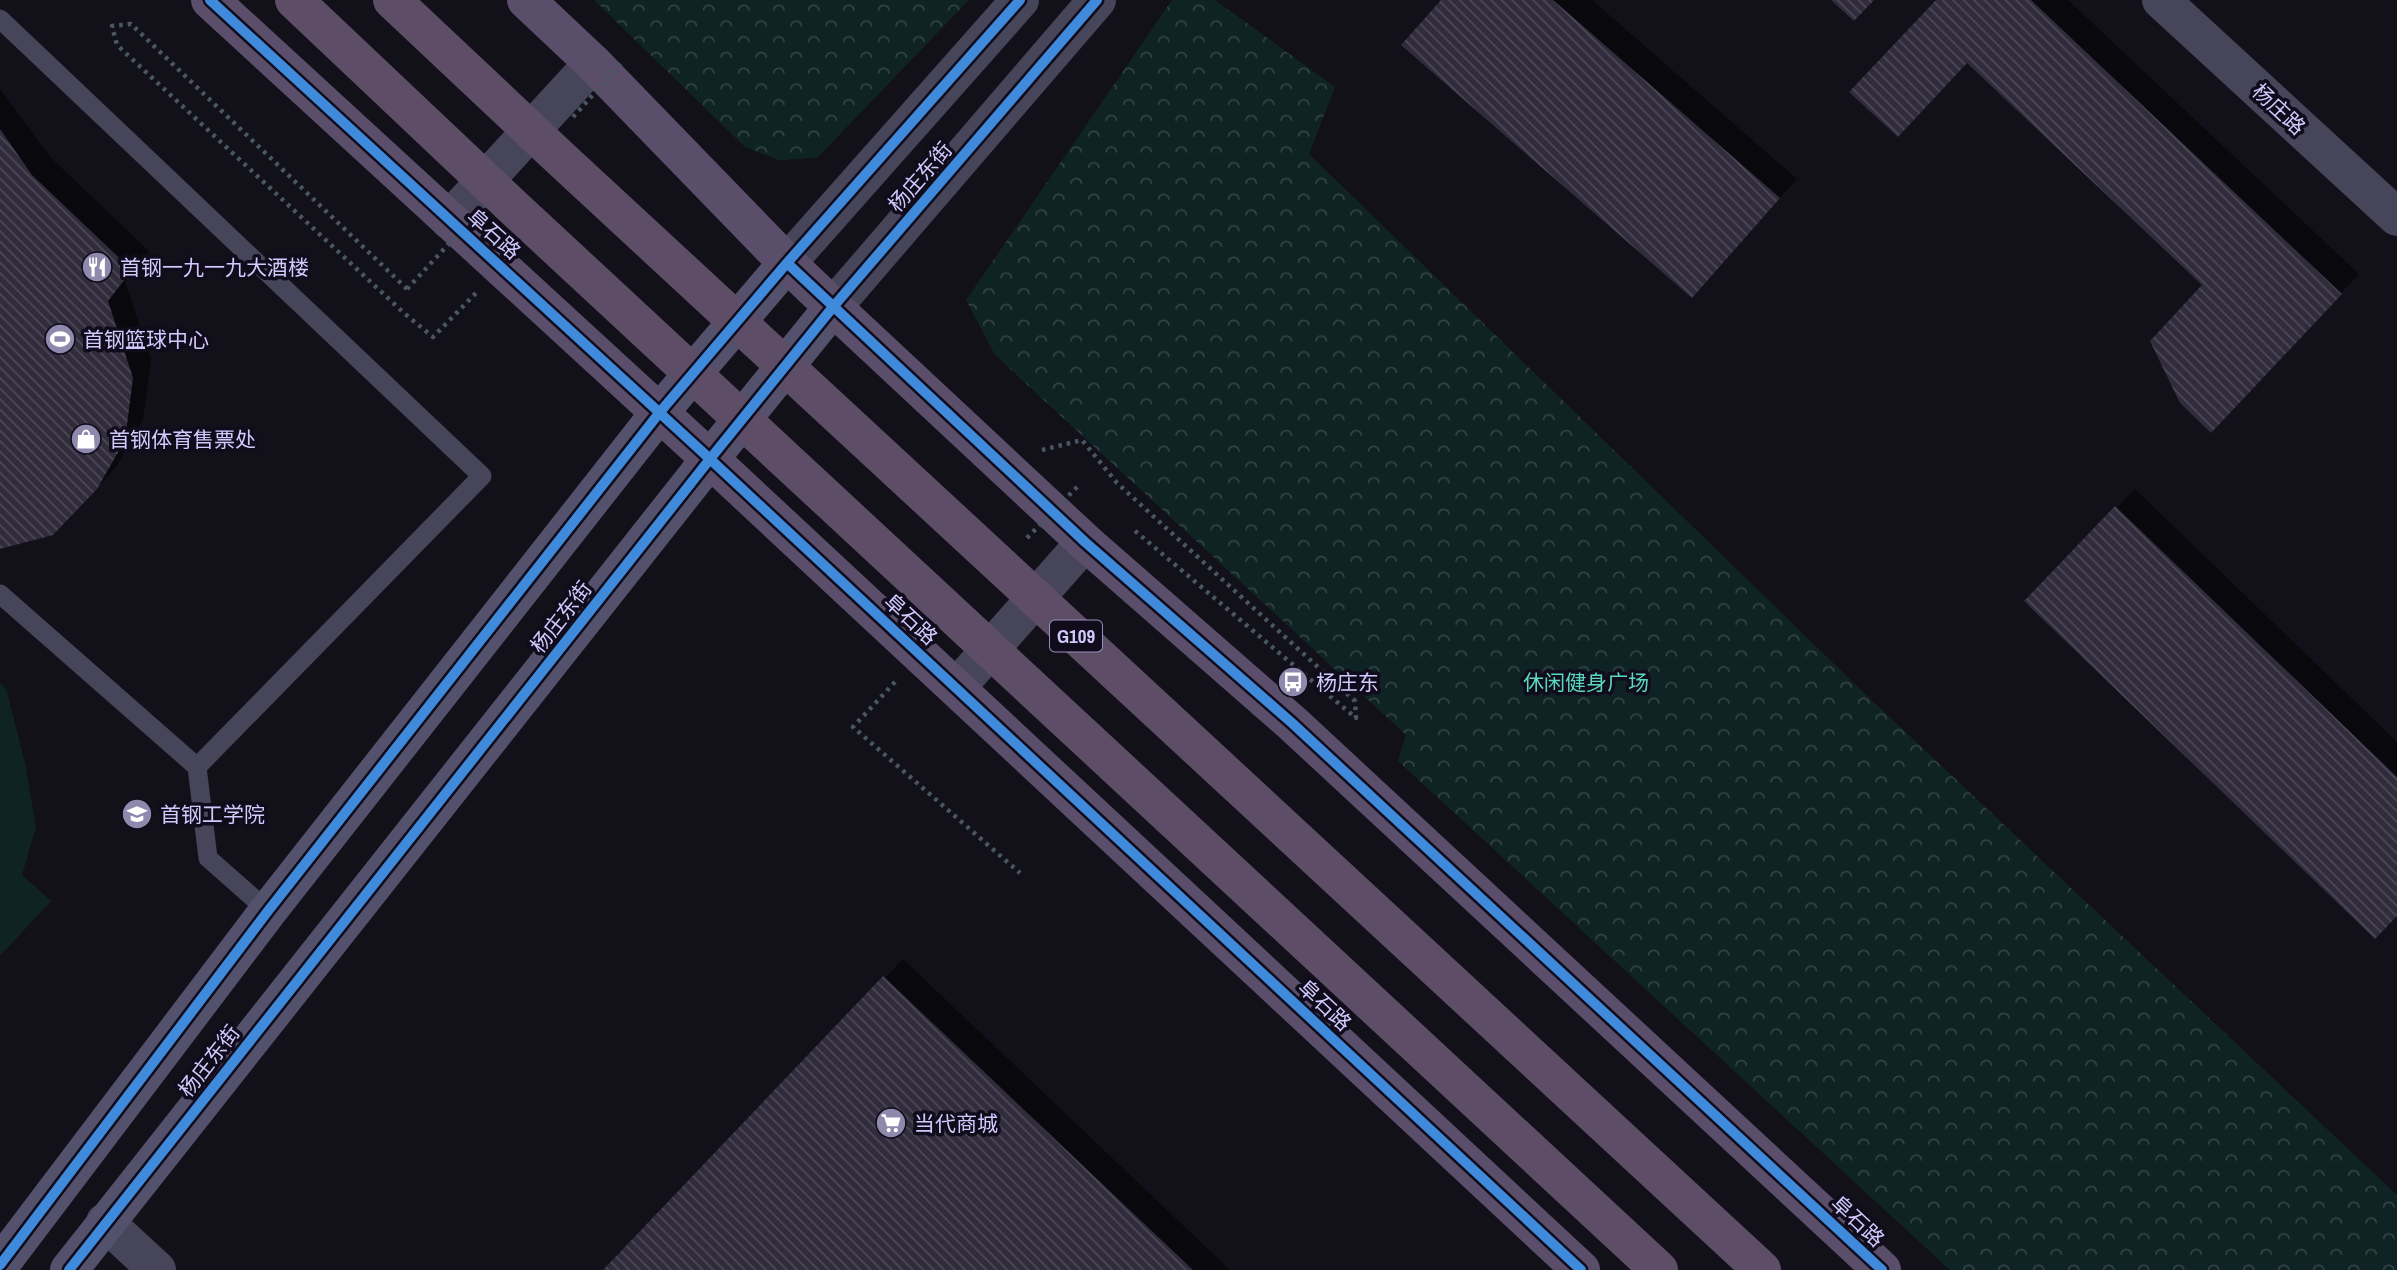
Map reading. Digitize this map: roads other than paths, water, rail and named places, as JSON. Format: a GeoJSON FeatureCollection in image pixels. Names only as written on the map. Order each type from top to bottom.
{"type":"FeatureCollection","features":[{"type":"Feature","properties":{"kind":"highway","name":"阜石路"},"geometry":{"type":"LineString","coordinates":[[294,0],[554,245],[1659,1270]]}},
{"type":"Feature","properties":{"kind":"highway","name":"G109"},"geometry":{"type":"LineString","coordinates":[[392,0],[569,167],[1762,1270]]}},
{"type":"Feature","properties":{"kind":"main road","name":"阜石路"},"geometry":{"type":"LineString","coordinates":[[210,0],[449,220],[492,277],[660,412],[1581,1270]]}},
{"type":"Feature","properties":{"kind":"main road","name":"阜石路"},"geometry":{"type":"LineString","coordinates":[[526,0],[608,61],[787,264],[1085,542],[1292,723],[1882,1270]]}},
{"type":"Feature","properties":{"kind":"main road","name":"杨庄东街"},"geometry":{"type":"LineString","coordinates":[[0,1265],[268,911],[660,412],[787,264]]}},
{"type":"Feature","properties":{"kind":"main road","name":"杨庄东街"},"geometry":{"type":"LineString","coordinates":[[69,1270],[833,307]]}},
{"type":"Feature","properties":{"kind":"street","name":"杨庄东街"},"geometry":{"type":"LineString","coordinates":[[787,264],[1020,0]]}},
{"type":"Feature","properties":{"kind":"street","name":"杨庄东街"},"geometry":{"type":"LineString","coordinates":[[833,307],[1097,0]]}},
{"type":"Feature","properties":{"kind":"street","name":"杨庄路"},"geometry":{"type":"LineString","coordinates":[[2161,0],[2397,217]]}},
{"type":"Feature","properties":{"kind":"street"},"geometry":{"type":"LineString","coordinates":[[449,220],[608,61]]}},
{"type":"Feature","properties":{"kind":"street"},"geometry":{"type":"LineString","coordinates":[[957,687],[1085,542]]}},
{"type":"Feature","properties":{"kind":"street"},"geometry":{"type":"LineString","coordinates":[[106,1222],[156,1270]]}},
{"type":"Feature","properties":{"kind":"lane"},"geometry":{"type":"LineString","coordinates":[[0,19],[482,477],[197,767]]}},
{"type":"Feature","properties":{"kind":"lane"},"geometry":{"type":"LineString","coordinates":[[0,594],[197,767],[208,858],[268,911]]}},
{"type":"Feature","properties":{"kind":"place","name":"首钢一九一九大酒楼"},"geometry":{"type":"Point","coordinates":[97,267]}},
{"type":"Feature","properties":{"kind":"place","name":"首钢篮球中心"},"geometry":{"type":"Point","coordinates":[60,339]}},
{"type":"Feature","properties":{"kind":"place","name":"首钢体育售票处"},"geometry":{"type":"Point","coordinates":[86,439]}},
{"type":"Feature","properties":{"kind":"place","name":"杨庄东"},"geometry":{"type":"Point","coordinates":[1293,682]}},
{"type":"Feature","properties":{"kind":"place","name":"首钢工学院"},"geometry":{"type":"Point","coordinates":[137,814]}},
{"type":"Feature","properties":{"kind":"place","name":"当代商城"},"geometry":{"type":"Point","coordinates":[891,1123]}},
{"type":"Feature","properties":{"kind":"park label","name":"休闲健身广场"},"geometry":{"type":"Point","coordinates":[1586,682]}}]}
